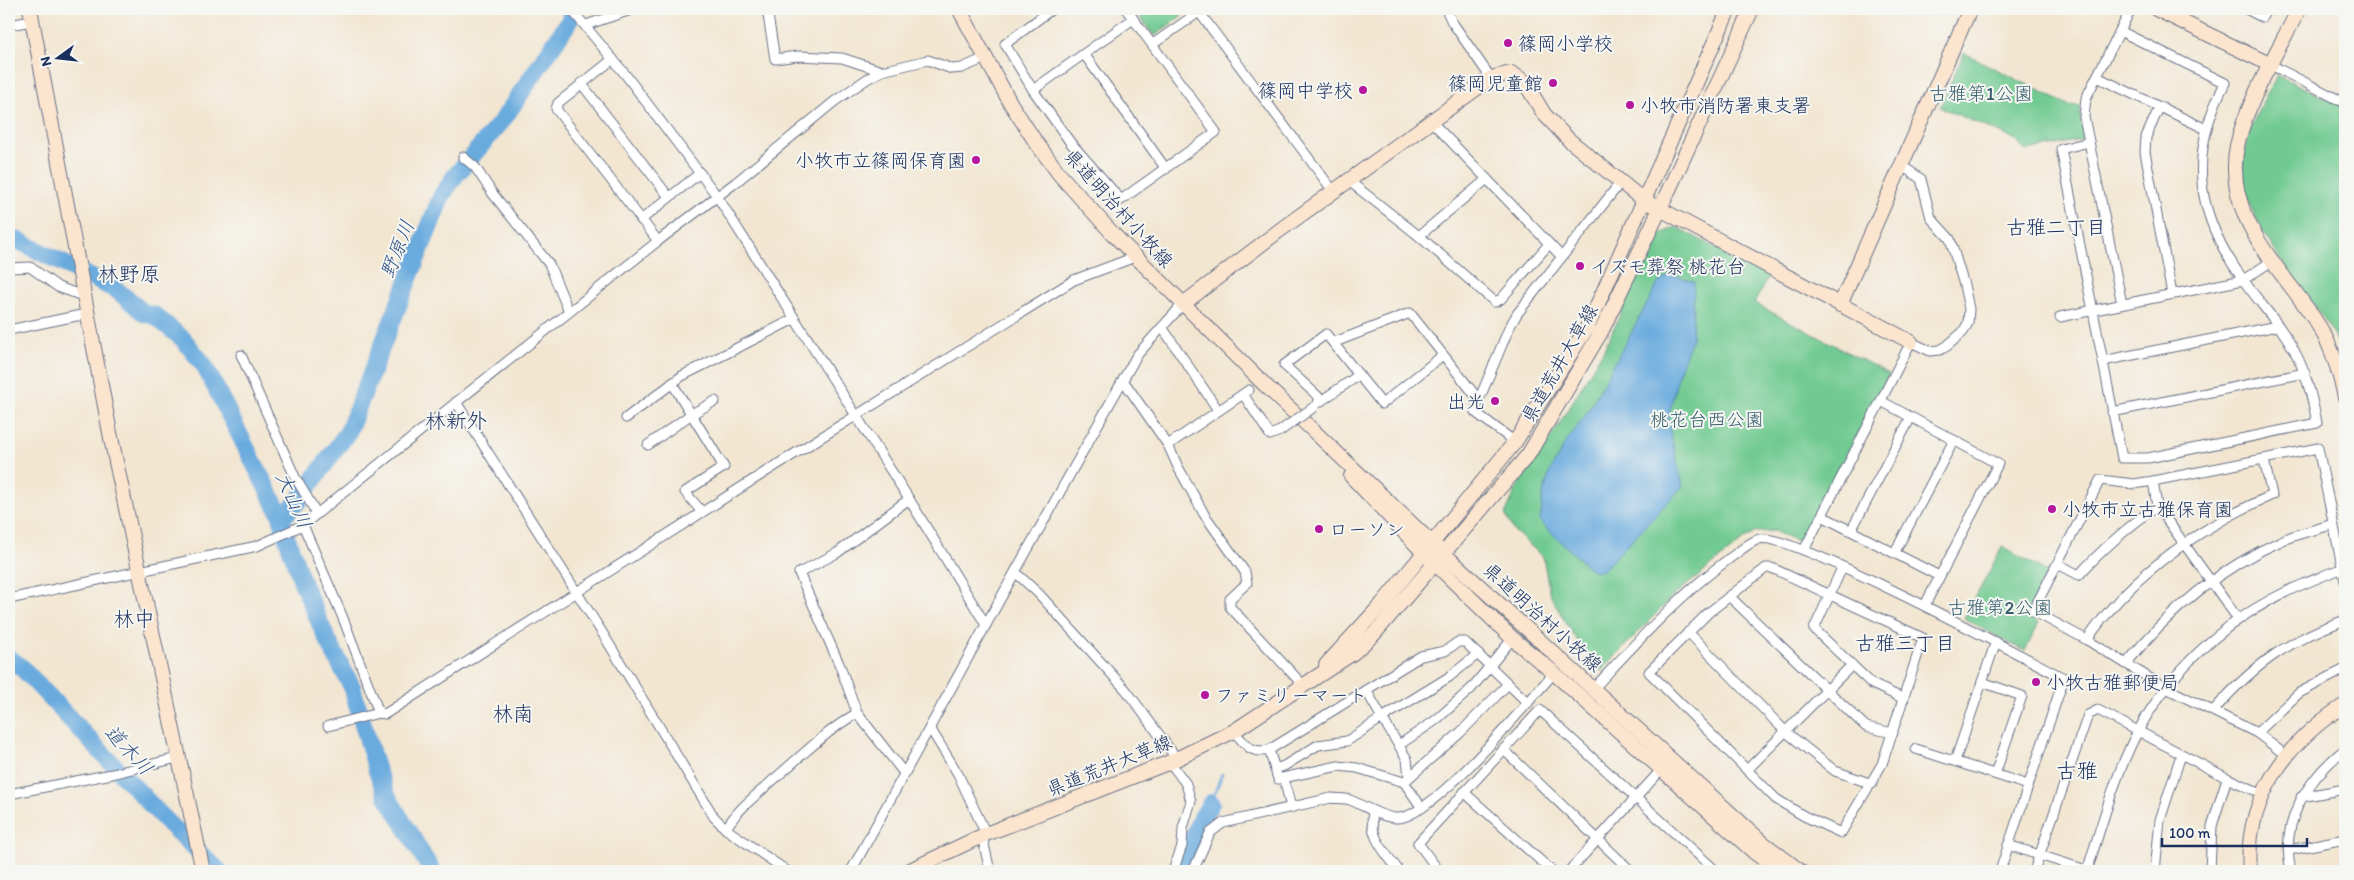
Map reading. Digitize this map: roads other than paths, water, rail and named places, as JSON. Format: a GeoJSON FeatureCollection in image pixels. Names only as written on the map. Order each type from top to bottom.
{"type":"FeatureCollection","features":[{"type":"Feature","properties":{"kind":"main road","name":"県道明治村小牧線"},"geometry":{"type":"LineString","coordinates":[[959,9],[985,58],[1026,126],[1060,175],[1091,212],[1428,548],[1594,688],[1762,842],[1800,871]]}},
{"type":"Feature","properties":{"kind":"main road","name":"県道荒井大草線"},"geometry":{"type":"LineString","coordinates":[[1310,681],[1382,604],[1515,442],[1588,326],[1729,9]]}},
{"type":"Feature","properties":{"kind":"main road","name":"県道荒井大草線"},"geometry":{"type":"LineString","coordinates":[[908,871],[984,835],[1173,760],[1234,732],[1354,653],[1374,634],[1528,455],[1601,332],[1752,9]]}},
{"type":"Feature","properties":{"kind":"main road"},"geometry":{"type":"LineString","coordinates":[[1840,305],[1970,9]]}},
{"type":"Feature","properties":{"kind":"main road"},"geometry":{"type":"LineString","coordinates":[[2156,9],[2271,65]]}},
{"type":"Feature","properties":{"kind":"main road"},"geometry":{"type":"LineString","coordinates":[[2299,9],[2243,123],[2237,148],[2235,168],[2237,193],[2242,212],[2254,237],[2323,334],[2341,377],[2345,397]]}},
{"type":"Feature","properties":{"kind":"main road"},"geometry":{"type":"LineString","coordinates":[[31,15],[86,314],[203,871]]}},
{"type":"Feature","properties":{"kind":"main road"},"geometry":{"type":"LineString","coordinates":[[1183,304],[1280,230],[1491,78],[1511,73],[1524,81],[1544,114],[1568,140],[1643,200],[1911,342]]}},
{"type":"Feature","properties":{"kind":"main road","name":"県道明治村小牧線"},"geometry":{"type":"LineString","coordinates":[[1440,558],[1513,639],[1554,673],[1754,852],[1780,871]]}},
{"type":"Feature","properties":{"kind":"main road"},"geometry":{"type":"LineString","coordinates":[[2250,871],[2249,853],[2253,825],[2260,799],[2272,775],[2286,754],[2303,736],[2322,719],[2345,705]]}},
{"type":"Feature","properties":{"kind":"street"},"geometry":{"type":"LineString","coordinates":[[571,9],[613,59],[717,196],[909,499],[986,625]]}},
{"type":"Feature","properties":{"kind":"street"},"geometry":{"type":"LineString","coordinates":[[583,22],[634,9]]}},
{"type":"Feature","properties":{"kind":"street"},"geometry":{"type":"LineString","coordinates":[[767,9],[775,59],[798,56],[842,58],[882,70]]}},
{"type":"Feature","properties":{"kind":"street"},"geometry":{"type":"LineString","coordinates":[[1052,9],[1005,44],[1033,90],[1070,142],[1121,200],[1216,132],[1126,9]]}},
{"type":"Feature","properties":{"kind":"street"},"geometry":{"type":"LineString","coordinates":[[1446,9],[1452,22],[1491,78]]}},
{"type":"Feature","properties":{"kind":"street"},"geometry":{"type":"LineString","coordinates":[[2122,304],[2084,117],[2084,107],[2097,76],[2131,9]]}},
{"type":"Feature","properties":{"kind":"street"},"geometry":{"type":"LineString","coordinates":[[2246,9],[2262,17],[2267,9]]}},
{"type":"Feature","properties":{"kind":"street"},"geometry":{"type":"LineString","coordinates":[[1153,44],[1199,12],[1334,192]]}},
{"type":"Feature","properties":{"kind":"street"},"geometry":{"type":"LineString","coordinates":[[9,25],[31,15]]}},
{"type":"Feature","properties":{"kind":"street"},"geometry":{"type":"LineString","coordinates":[[1033,90],[1133,18]]}},
{"type":"Feature","properties":{"kind":"street"},"geometry":{"type":"LineString","coordinates":[[2089,142],[2061,149],[2122,458],[2157,456],[2317,423],[2305,373],[2298,357],[2278,326],[2223,251],[2208,215],[2201,177],[2206,129],[2225,83],[2120,31]]}},
{"type":"Feature","properties":{"kind":"street"},"geometry":{"type":"LineString","coordinates":[[1084,54],[1166,169]]}},
{"type":"Feature","properties":{"kind":"street"},"geometry":{"type":"LineString","coordinates":[[9,599],[249,548],[303,525],[835,101],[882,70],[928,60],[952,69],[962,68],[985,58]]}},
{"type":"Feature","properties":{"kind":"street"},"geometry":{"type":"LineString","coordinates":[[613,59],[558,103],[556,109],[658,241]]}},
{"type":"Feature","properties":{"kind":"street"},"geometry":{"type":"LineString","coordinates":[[2271,65],[2345,103]]}},
{"type":"Feature","properties":{"kind":"street"},"geometry":{"type":"LineString","coordinates":[[2097,76],[2159,108],[2206,129]]}},
{"type":"Feature","properties":{"kind":"street"},"geometry":{"type":"LineString","coordinates":[[581,84],[669,197]]}},
{"type":"Feature","properties":{"kind":"street"},"geometry":{"type":"LineString","coordinates":[[2159,108],[2146,137],[2145,152],[2172,294]]}},
{"type":"Feature","properties":{"kind":"street"},"geometry":{"type":"LineString","coordinates":[[1432,122],[1561,256]]}},
{"type":"Feature","properties":{"kind":"street"},"geometry":{"type":"LineString","coordinates":[[463,157],[475,167],[493,194],[549,264],[569,312]]}},
{"type":"Feature","properties":{"kind":"street"},"geometry":{"type":"LineString","coordinates":[[1804,550],[1911,342],[1930,351],[1940,350],[1964,332],[1968,323],[1969,309],[1964,285],[1950,239],[1931,218],[1921,179],[1901,165]]}},
{"type":"Feature","properties":{"kind":"street"},"geometry":{"type":"LineString","coordinates":[[642,220],[700,173]]}},
{"type":"Feature","properties":{"kind":"street"},"geometry":{"type":"LineString","coordinates":[[1419,236],[1486,179]]}},
{"type":"Feature","properties":{"kind":"street"},"geometry":{"type":"LineString","coordinates":[[1349,181],[1419,236],[1495,302],[1501,299],[1549,244]]}},
{"type":"Feature","properties":{"kind":"street"},"geometry":{"type":"LineString","coordinates":[[1515,442],[1475,412],[1479,400],[1509,328],[1561,256],[1620,183]]}},
{"type":"Feature","properties":{"kind":"street"},"geometry":{"type":"LineString","coordinates":[[328,726],[376,713],[385,714],[702,512],[1074,280],[1135,257]]}},
{"type":"Feature","properties":{"kind":"street"},"geometry":{"type":"LineString","coordinates":[[2060,317],[2243,280],[2272,261]]}},
{"type":"Feature","properties":{"kind":"street"},"geometry":{"type":"LineString","coordinates":[[9,268],[30,267],[58,287],[83,294]]}},
{"type":"Feature","properties":{"kind":"street"},"geometry":{"type":"LineString","coordinates":[[851,871],[1015,572],[1137,355],[1183,304]]}},
{"type":"Feature","properties":{"kind":"street"},"geometry":{"type":"LineString","coordinates":[[1335,342],[1410,313],[1442,356],[1479,400]]}},
{"type":"Feature","properties":{"kind":"street"},"geometry":{"type":"LineString","coordinates":[[9,330],[86,314]]}},
{"type":"Feature","properties":{"kind":"street"},"geometry":{"type":"LineString","coordinates":[[626,418],[682,376],[794,319]]}},
{"type":"Feature","properties":{"kind":"street"},"geometry":{"type":"LineString","coordinates":[[2103,361],[2278,326]]}},
{"type":"Feature","properties":{"kind":"street"},"geometry":{"type":"LineString","coordinates":[[1162,327],[1218,410]]}},
{"type":"Feature","properties":{"kind":"street"},"geometry":{"type":"LineString","coordinates":[[1322,400],[1284,365],[1326,334],[1335,342],[1382,404],[1442,356]]}},
{"type":"Feature","properties":{"kind":"street"},"geometry":{"type":"LineString","coordinates":[[241,355],[295,477],[317,514]]}},
{"type":"Feature","properties":{"kind":"street"},"geometry":{"type":"LineString","coordinates":[[2112,412],[2305,373]]}},
{"type":"Feature","properties":{"kind":"street"},"geometry":{"type":"LineString","coordinates":[[1168,445],[1246,392],[1270,435],[1280,431],[1359,375]]}},
{"type":"Feature","properties":{"kind":"street"},"geometry":{"type":"LineString","coordinates":[[1123,380],[1168,445],[1204,514],[1245,572],[1247,583],[1230,600],[1230,607],[1310,681]]}},
{"type":"Feature","properties":{"kind":"street"},"geometry":{"type":"LineString","coordinates":[[672,383],[690,415],[724,467],[685,492],[702,512]]}},
{"type":"Feature","properties":{"kind":"street"},"geometry":{"type":"LineString","coordinates":[[648,445],[690,415],[715,401]]}},
{"type":"Feature","properties":{"kind":"street"},"geometry":{"type":"LineString","coordinates":[[1881,401],[1998,464],[1925,605]]}},
{"type":"Feature","properties":{"kind":"street"},"geometry":{"type":"LineString","coordinates":[[456,402],[714,817],[726,829],[787,871]]}},
{"type":"Feature","properties":{"kind":"street"},"geometry":{"type":"LineString","coordinates":[[1852,529],[1911,417]]}},
{"type":"Feature","properties":{"kind":"street"},"geometry":{"type":"LineString","coordinates":[[1895,552],[1954,440]]}},
{"type":"Feature","properties":{"kind":"street"},"geometry":{"type":"LineString","coordinates":[[2279,750],[2258,733],[2166,688],[2087,640],[2033,611],[2100,480],[2134,484],[2318,448],[2344,568],[2345,581]]}},
{"type":"Feature","properties":{"kind":"street"},"geometry":{"type":"LineString","coordinates":[[2087,640],[2101,619],[2128,589],[2184,543],[2230,514],[2272,495],[2264,460]]}},
{"type":"Feature","properties":{"kind":"street"},"geometry":{"type":"LineString","coordinates":[[2153,481],[2158,506],[2238,619]]}},
{"type":"Feature","properties":{"kind":"street"},"geometry":{"type":"LineString","coordinates":[[904,773],[857,713],[840,666],[799,574],[837,553],[909,499]]}},
{"type":"Feature","properties":{"kind":"street"},"geometry":{"type":"LineString","coordinates":[[2058,564],[2079,575],[2101,550],[2158,506]]}},
{"type":"Feature","properties":{"kind":"street"},"geometry":{"type":"LineString","coordinates":[[1822,516],[1852,529],[1939,576]]}},
{"type":"Feature","properties":{"kind":"street"},"geometry":{"type":"LineString","coordinates":[[2126,664],[2149,635],[2181,604],[2211,581],[2283,540],[2333,524]]}},
{"type":"Feature","properties":{"kind":"street"},"geometry":{"type":"LineString","coordinates":[[303,525],[347,626],[376,713]]}},
{"type":"Feature","properties":{"kind":"street"},"geometry":{"type":"LineString","coordinates":[[1594,688],[1702,579],[1746,546],[1758,539],[1771,539],[1804,550],[1925,605],[1995,644],[2064,678],[2000,871]]}},
{"type":"Feature","properties":{"kind":"street"},"geometry":{"type":"LineString","coordinates":[[1766,568],[1772,568],[1923,638],[1882,764],[1872,784],[1841,833],[1804,816],[1776,799],[1649,672],[1708,613],[1730,596],[1766,568]]}},
{"type":"Feature","properties":{"kind":"street"},"geometry":{"type":"LineString","coordinates":[[1842,568],[1814,629],[1872,684],[1904,699]]}},
{"type":"Feature","properties":{"kind":"street"},"geometry":{"type":"LineString","coordinates":[[2008,845],[2088,871],[2119,773],[2138,731],[2166,688],[2214,638],[2238,619],[2275,596],[2344,568]]}},
{"type":"Feature","properties":{"kind":"street"},"geometry":{"type":"LineString","coordinates":[[1015,572],[1039,594],[1126,690],[1173,760],[1186,784],[1191,801],[1183,828],[1182,846],[1173,871]]}},
{"type":"Feature","properties":{"kind":"street"},"geometry":{"type":"LineString","coordinates":[[1730,596],[1866,727],[1893,733]]}},
{"type":"Feature","properties":{"kind":"street"},"geometry":{"type":"LineString","coordinates":[[2214,710],[2251,671],[2285,646],[2313,632],[2345,620]]}},
{"type":"Feature","properties":{"kind":"street"},"geometry":{"type":"LineString","coordinates":[[1688,632],[1786,732],[1835,771],[1872,784]]}},
{"type":"Feature","properties":{"kind":"street"},"geometry":{"type":"LineString","coordinates":[[1234,732],[1249,748],[1259,752],[1269,750],[1421,656],[1445,652],[1458,642],[1465,642],[1528,703]]}},
{"type":"Feature","properties":{"kind":"street"},"geometry":{"type":"LineString","coordinates":[[1398,746],[1436,720],[1471,689],[1508,644]]}},
{"type":"Feature","properties":{"kind":"street"},"geometry":{"type":"LineString","coordinates":[[1955,761],[1995,644]]}},
{"type":"Feature","properties":{"kind":"street"},"geometry":{"type":"LineString","coordinates":[[1275,769],[1284,766],[1318,745],[1347,741],[1449,677],[1478,654]]}},
{"type":"Feature","properties":{"kind":"street"},"geometry":{"type":"LineString","coordinates":[[1747,770],[1852,666]]}},
{"type":"Feature","properties":{"kind":"street"},"geometry":{"type":"LineString","coordinates":[[2258,733],[2298,693],[2345,669]]}},
{"type":"Feature","properties":{"kind":"street"},"geometry":{"type":"LineString","coordinates":[[1193,871],[1198,856],[1216,827],[1223,823],[1331,798],[1348,799],[1373,811],[1396,818],[1412,815],[1453,783],[1554,673]]}},
{"type":"Feature","properties":{"kind":"street"},"geometry":{"type":"LineString","coordinates":[[1982,682],[2022,696],[1996,774]]}},
{"type":"Feature","properties":{"kind":"street"},"geometry":{"type":"LineString","coordinates":[[1406,780],[1461,732],[1508,684]]}},
{"type":"Feature","properties":{"kind":"street"},"geometry":{"type":"LineString","coordinates":[[1366,690],[1407,760],[1406,780],[1422,808]]}},
{"type":"Feature","properties":{"kind":"street"},"geometry":{"type":"LineString","coordinates":[[1439,871],[1418,843],[1540,710],[1716,871]]}},
{"type":"Feature","properties":{"kind":"street"},"geometry":{"type":"LineString","coordinates":[[2034,871],[2088,715],[2098,710],[2181,755],[2254,790]]}},
{"type":"Feature","properties":{"kind":"street"},"geometry":{"type":"LineString","coordinates":[[726,829],[730,822],[752,799],[832,728],[857,713]]}},
{"type":"Feature","properties":{"kind":"street"},"geometry":{"type":"LineString","coordinates":[[930,728],[958,774],[984,835],[990,871]]}},
{"type":"Feature","properties":{"kind":"street"},"geometry":{"type":"LineString","coordinates":[[2291,871],[2290,831],[2301,797],[2326,764],[2345,748]]}},
{"type":"Feature","properties":{"kind":"street"},"geometry":{"type":"LineString","coordinates":[[1503,749],[1596,840],[1631,871]]}},
{"type":"Feature","properties":{"kind":"street"},"geometry":{"type":"LineString","coordinates":[[1916,749],[2028,785]]}},
{"type":"Feature","properties":{"kind":"street"},"geometry":{"type":"LineString","coordinates":[[1269,750],[1278,780],[1338,766],[1357,768],[1406,780]]}},
{"type":"Feature","properties":{"kind":"street"},"geometry":{"type":"LineString","coordinates":[[2155,871],[2160,820],[2181,755]]}},
{"type":"Feature","properties":{"kind":"street"},"geometry":{"type":"LineString","coordinates":[[9,794],[112,774],[178,758]]}},
{"type":"Feature","properties":{"kind":"street"},"geometry":{"type":"LineString","coordinates":[[1569,871],[1662,769]]}},
{"type":"Feature","properties":{"kind":"street"},"geometry":{"type":"LineString","coordinates":[[1284,778],[1291,808]]}},
{"type":"Feature","properties":{"kind":"street"},"geometry":{"type":"LineString","coordinates":[[2210,871],[2212,826],[2227,778]]}},
{"type":"Feature","properties":{"kind":"street"},"geometry":{"type":"LineString","coordinates":[[2301,797],[2345,788]]}},
{"type":"Feature","properties":{"kind":"street"},"geometry":{"type":"LineString","coordinates":[[1464,792],[1552,871]]}},
{"type":"Feature","properties":{"kind":"street"},"geometry":{"type":"LineString","coordinates":[[1373,811],[1371,826],[1373,833],[1399,871]]}},
{"type":"Feature","properties":{"kind":"street"},"geometry":{"type":"LineString","coordinates":[[2289,850],[2345,839]]}},
{"type":"Feature","properties":{"kind":"water"},"geometry":{"type":"Polygon","coordinates":[[[1672,274],[1694,282],[1692,339],[1678,375],[1669,416],[1670,432],[1683,486],[1603,570],[1597,571],[1590,569],[1540,522],[1543,494],[1550,471],[1566,442],[1587,413],[1659,282],[1672,274]]]}},
{"type":"Feature","properties":{"kind":"waterway","name":"野原川"},"geometry":{"type":"LineString","coordinates":[[282,518],[299,500],[348,432],[442,195],[455,176],[502,121],[568,23],[575,9]]}},
{"type":"Feature","properties":{"kind":"waterway","name":"大山川"},"geometry":{"type":"LineString","coordinates":[[9,236],[118,291],[145,314],[154,315],[183,339],[204,365],[282,518],[283,527],[303,584],[325,635],[352,687],[377,771],[387,796],[432,871]]}},
{"type":"Feature","properties":{"kind":"waterway","name":"道木川"},"geometry":{"type":"LineString","coordinates":[[9,658],[22,668],[169,824],[219,871]]}},
{"type":"Feature","properties":{"kind":"waterway"},"geometry":{"type":"LineString","coordinates":[[1211,803],[1222,774]]}},
{"type":"Feature","properties":{"kind":"waterway"},"geometry":{"type":"LineString","coordinates":[[1182,871],[1199,822],[1211,803]]}},
{"type":"Feature","properties":{"kind":"place","name":"篠岡小学校"},"geometry":{"type":"Point","coordinates":[1508,43]}},
{"type":"Feature","properties":{"kind":"place","name":"篠岡児童館"},"geometry":{"type":"Point","coordinates":[1553,83]}},
{"type":"Feature","properties":{"kind":"place","name":"篠岡中学校"},"geometry":{"type":"Point","coordinates":[1363,90]}},
{"type":"Feature","properties":{"kind":"place","name":"小牧市消防署東支署"},"geometry":{"type":"Point","coordinates":[1630,105]}},
{"type":"Feature","properties":{"kind":"place","name":"小牧市立篠岡保育園"},"geometry":{"type":"Point","coordinates":[976,160]}},
{"type":"Feature","properties":{"kind":"place","name":"イズモ葬祭 桃花台"},"geometry":{"type":"Point","coordinates":[1580,266]}},
{"type":"Feature","properties":{"kind":"place","name":"出光"},"geometry":{"type":"Point","coordinates":[1495,401]}},
{"type":"Feature","properties":{"kind":"place","name":"小牧市立古雅保育園"},"geometry":{"type":"Point","coordinates":[2052,509]}},
{"type":"Feature","properties":{"kind":"place","name":"ローソン"},"geometry":{"type":"Point","coordinates":[1319,529]}},
{"type":"Feature","properties":{"kind":"place","name":"小牧古雅郵便局"},"geometry":{"type":"Point","coordinates":[2036,682]}},
{"type":"Feature","properties":{"kind":"place","name":"ファミリーマート"},"geometry":{"type":"Point","coordinates":[1205,695]}},
{"type":"Feature","properties":{"kind":"district","name":"古雅二丁目"},"geometry":{"type":"Point","coordinates":[2056,227]}},
{"type":"Feature","properties":{"kind":"district","name":"林野原"},"geometry":{"type":"Point","coordinates":[129,274]}},
{"type":"Feature","properties":{"kind":"district","name":"林新外"},"geometry":{"type":"Point","coordinates":[456,421]}},
{"type":"Feature","properties":{"kind":"district","name":"林中"},"geometry":{"type":"Point","coordinates":[134,619]}},
{"type":"Feature","properties":{"kind":"district","name":"古雅三丁目"},"geometry":{"type":"Point","coordinates":[1905,643]}},
{"type":"Feature","properties":{"kind":"district","name":"林南"},"geometry":{"type":"Point","coordinates":[513,714]}},
{"type":"Feature","properties":{"kind":"district","name":"古雅"},"geometry":{"type":"Point","coordinates":[2077,771]}},
{"type":"Feature","properties":{"kind":"park label","name":"古雅第1公園"},"geometry":{"type":"Point","coordinates":[1981,93]}},
{"type":"Feature","properties":{"kind":"park label","name":"桃花台西公園"},"geometry":{"type":"Point","coordinates":[1707,419]}},
{"type":"Feature","properties":{"kind":"park label","name":"古雅第2公園"},"geometry":{"type":"Point","coordinates":[2000,607]}}]}
